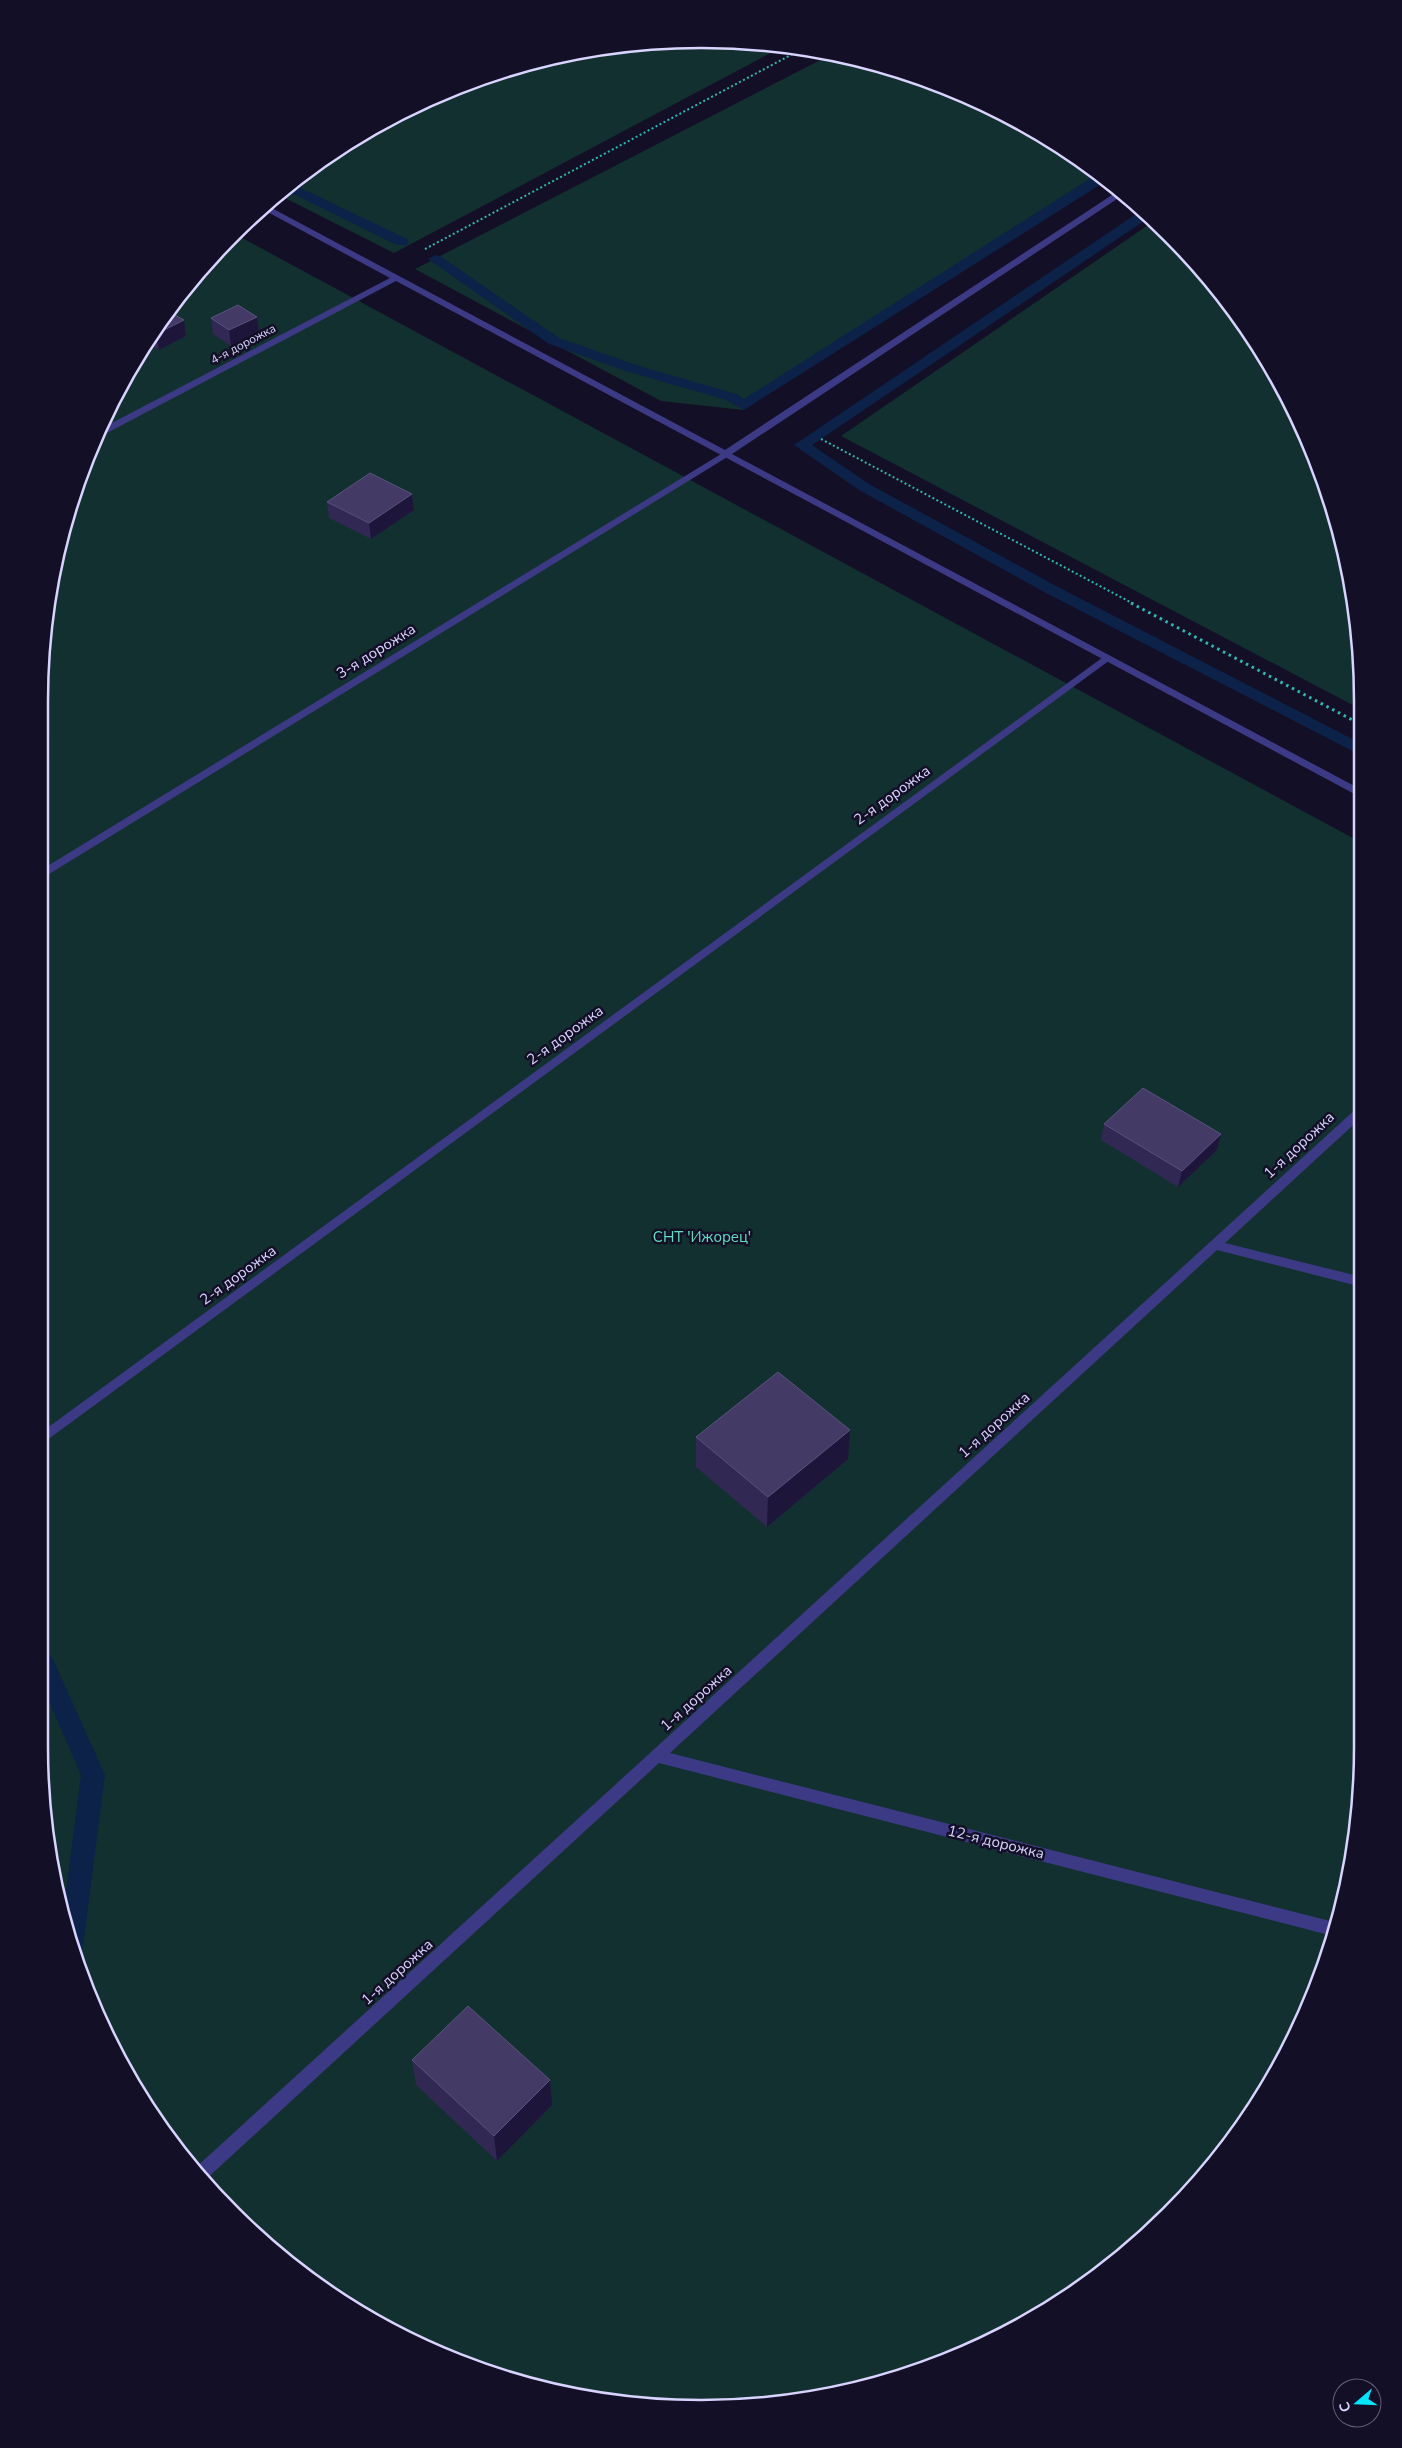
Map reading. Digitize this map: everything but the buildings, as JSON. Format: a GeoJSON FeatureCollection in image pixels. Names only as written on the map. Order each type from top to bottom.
{"type":"FeatureCollection","features":[{"type":"Feature","properties":{"kind":"street","name":"3-я дорожка"},"geometry":{"type":"LineString","coordinates":[[48,871],[726,454],[1114,196]]}},
{"type":"Feature","properties":{"kind":"street"},"geometry":{"type":"LineString","coordinates":[[270,210],[1354,792]]}},
{"type":"Feature","properties":{"kind":"street","name":"4-я дорожка"},"geometry":{"type":"LineString","coordinates":[[107,429],[396,278]]}},
{"type":"Feature","properties":{"kind":"street","name":"2-я дорожка"},"geometry":{"type":"LineString","coordinates":[[48,1434],[1106,658]]}},
{"type":"Feature","properties":{"kind":"street","name":"1-я дорожка"},"geometry":{"type":"LineString","coordinates":[[204,2171],[1354,1117]]}},
{"type":"Feature","properties":{"kind":"street"},"geometry":{"type":"LineString","coordinates":[[1215,1245],[1354,1280]]}},
{"type":"Feature","properties":{"kind":"street","name":"12-я дорожка"},"geometry":{"type":"LineString","coordinates":[[657,1756],[1329,1928]]}},
{"type":"Feature","properties":{"kind":"path"},"geometry":{"type":"LineString","coordinates":[[417,253],[792,54]]}},
{"type":"Feature","properties":{"kind":"path"},"geometry":{"type":"LineString","coordinates":[[834,446],[1354,721]]}},
{"type":"Feature","properties":{"kind":"green space"},"geometry":{"type":"Polygon","coordinates":[[[701,48],[773,52],[394,253],[285,198],[338,158],[374,135],[451,97],[491,82],[574,60],[616,53],[658,49],[701,48]]]}},
{"type":"Feature","properties":{"kind":"green space"},"geometry":{"type":"Polygon","coordinates":[[[822,59],[911,82],[951,97],[1028,135],[1093,179],[743,410],[661,401],[415,269],[822,59]]]}},
{"type":"Feature","properties":{"kind":"green space"},"geometry":{"type":"Polygon","coordinates":[[[1148,225],[1192,270],[1244,338],[1267,374],[1305,451],[1320,491],[1342,574],[1353,658],[1354,706],[841,436],[1148,225]]]}},
{"type":"Feature","properties":{"kind":"green space","name":"СНТ 'Ижорец'"},"geometry":{"type":"Polygon","coordinates":[[[241,237],[1354,839],[1354,1747],[1353,1790],[1349,1832],[1332,1916],[1320,1957],[1305,1997],[1267,2074],[1219,2145],[1163,2209],[1099,2265],[1028,2313],[951,2351],[911,2366],[828,2388],[786,2395],[744,2399],[658,2399],[574,2388],[532,2378],[491,2366],[451,2351],[412,2333],[374,2313],[303,2265],[239,2209],[210,2178],[183,2145],[135,2074],[97,1997],[82,1957],[60,1874],[49,1790],[49,658],[60,574],[82,491],[97,451],[135,374],[158,338],[210,270],[241,237]]]}},
{"type":"Feature","properties":{"kind":"waterway"},"geometry":{"type":"LineString","coordinates":[[435,259],[554,341],[631,368],[731,397],[744,406],[1096,181]]}},
{"type":"Feature","properties":{"kind":"waterway"},"geometry":{"type":"LineString","coordinates":[[295,190],[402,242]]}},
{"type":"Feature","properties":{"kind":"waterway"},"geometry":{"type":"LineString","coordinates":[[1140,217],[802,445],[864,487],[1052,590],[1354,747]]}},
{"type":"Feature","properties":{"kind":"waterway"},"geometry":{"type":"LineString","coordinates":[[48,1673],[93,1775],[73,1928]]}}]}
